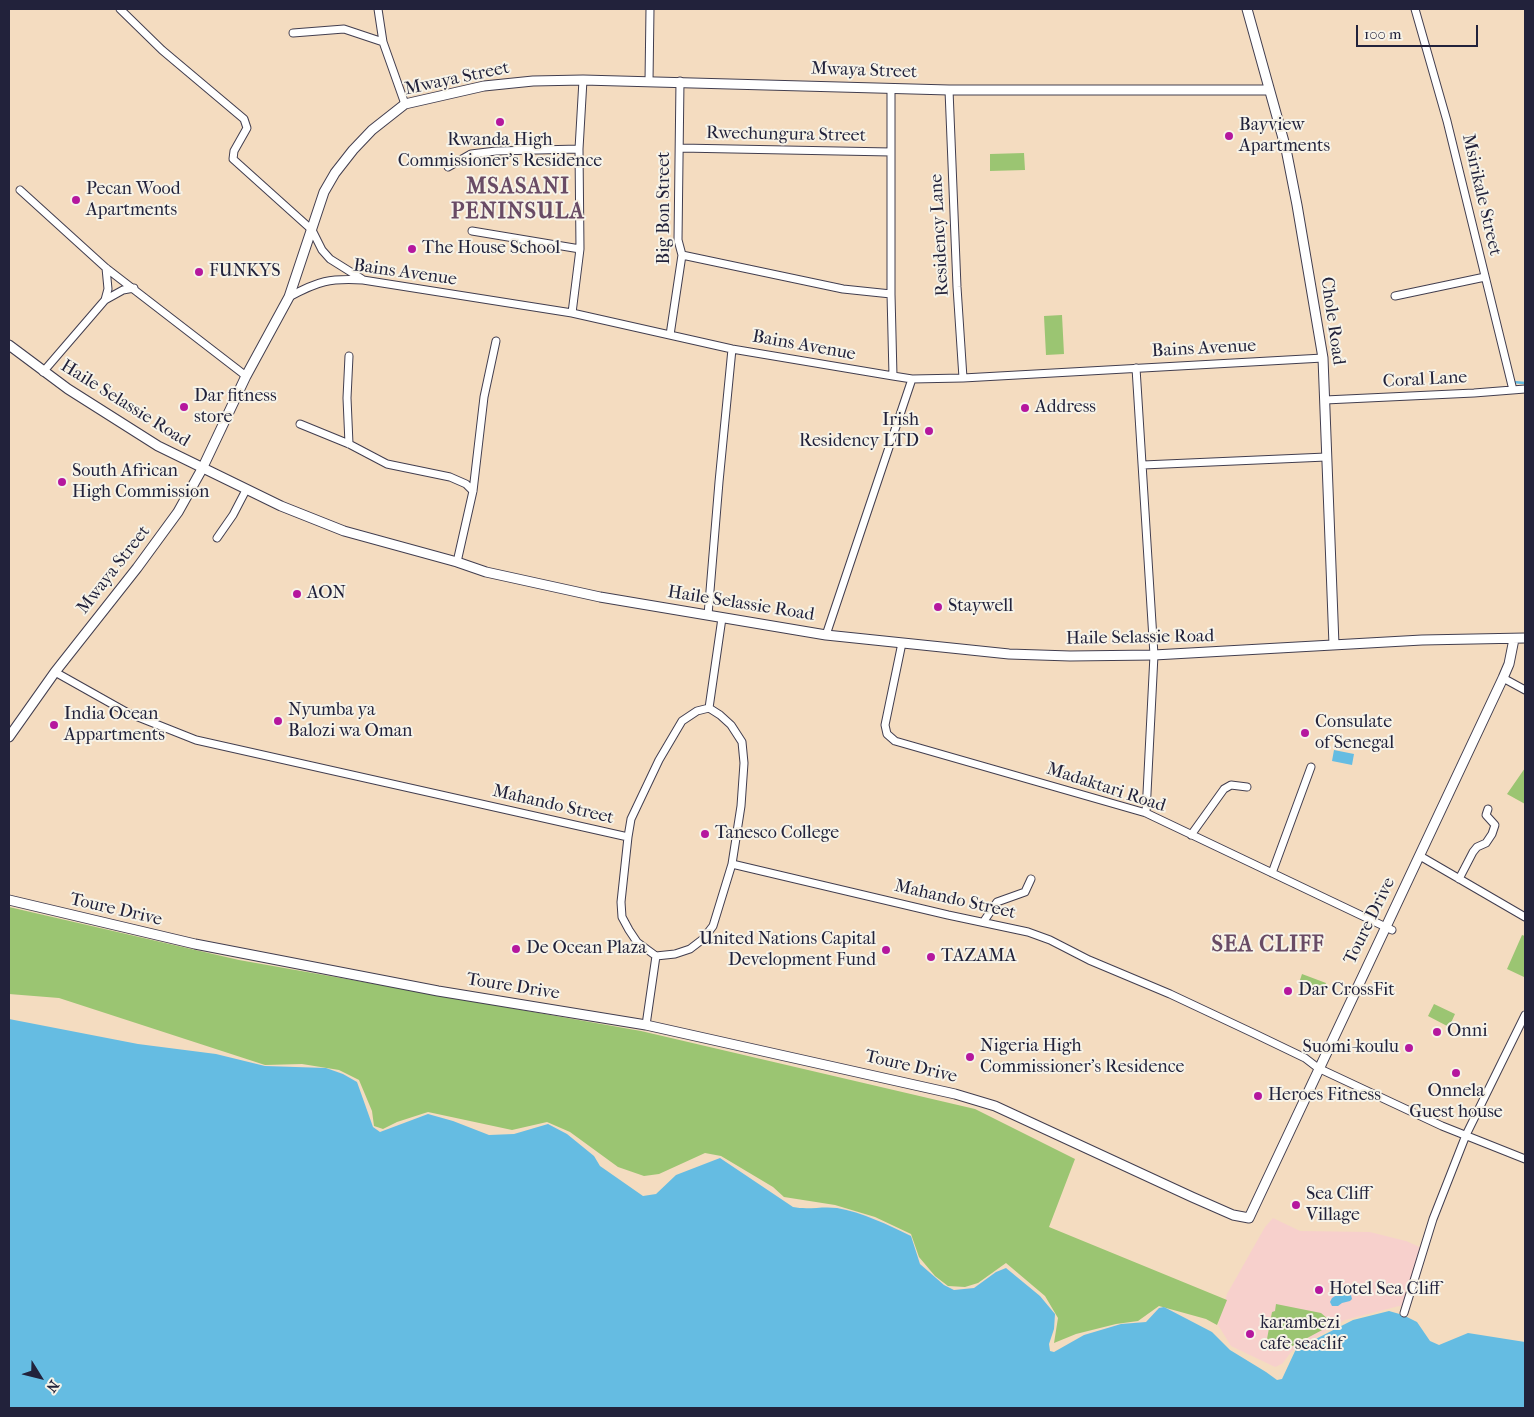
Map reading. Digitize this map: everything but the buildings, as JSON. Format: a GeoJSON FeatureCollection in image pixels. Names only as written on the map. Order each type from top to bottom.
{"type":"FeatureCollection","features":[{"type":"Feature","properties":{"kind":"street"},"geometry":{"type":"LineString","coordinates":[[120,9],[162,50],[244,119],[247,128],[234,151],[233,159],[312,230],[322,250],[330,260],[363,280]]}},
{"type":"Feature","properties":{"kind":"street"},"geometry":{"type":"LineString","coordinates":[[378,9],[383,42],[405,104]]}},
{"type":"Feature","properties":{"kind":"street"},"geometry":{"type":"LineString","coordinates":[[649,81],[650,9]]}},
{"type":"Feature","properties":{"kind":"street","name":"Chole Road"},"geometry":{"type":"LineString","coordinates":[[1247,9],[1286,150],[1297,204],[1322,358],[1334,645]]}},
{"type":"Feature","properties":{"kind":"street","name":"Msirikale Street"},"geometry":{"type":"LineString","coordinates":[[1415,9],[1447,121],[1513,390]]}},
{"type":"Feature","properties":{"kind":"street"},"geometry":{"type":"LineString","coordinates":[[293,33],[344,29],[383,42]]}},
{"type":"Feature","properties":{"kind":"street"},"geometry":{"type":"LineString","coordinates":[[572,313],[580,249],[580,149],[583,80]]}},
{"type":"Feature","properties":{"kind":"street","name":"Mwaya Street"},"geometry":{"type":"LineString","coordinates":[[9,738],[55,672],[137,568],[178,512],[202,469],[246,376],[289,297],[324,192],[335,173],[353,150],[372,130],[405,104],[484,86],[533,81],[583,80],[680,81],[949,90],[1269,90]]}},
{"type":"Feature","properties":{"kind":"street","name":"Big Bon Street"},"geometry":{"type":"LineString","coordinates":[[670,334],[682,256],[678,240],[680,81]]}},
{"type":"Feature","properties":{"kind":"street"},"geometry":{"type":"LineString","coordinates":[[891,88],[891,294],[894,376]]}},
{"type":"Feature","properties":{"kind":"street","name":"Residency Lane"},"geometry":{"type":"LineString","coordinates":[[949,90],[956,278],[963,378]]}},
{"type":"Feature","properties":{"kind":"street","name":"Rwechungura Street"},"geometry":{"type":"LineString","coordinates":[[680,148],[891,152]]}},
{"type":"Feature","properties":{"kind":"street"},"geometry":{"type":"LineString","coordinates":[[448,167],[471,154],[496,151],[580,149]]}},
{"type":"Feature","properties":{"kind":"street"},"geometry":{"type":"LineString","coordinates":[[20,190],[106,268],[246,376]]}},
{"type":"Feature","properties":{"kind":"street"},"geometry":{"type":"LineString","coordinates":[[472,231],[580,249]]}},
{"type":"Feature","properties":{"kind":"street"},"geometry":{"type":"LineString","coordinates":[[682,256],[843,289],[891,294]]}},
{"type":"Feature","properties":{"kind":"street"},"geometry":{"type":"LineString","coordinates":[[106,268],[108,289],[106,300]]}},
{"type":"Feature","properties":{"kind":"street"},"geometry":{"type":"LineString","coordinates":[[1395,296],[1485,277]]}},
{"type":"Feature","properties":{"kind":"street","name":"Bains Avenue"},"geometry":{"type":"LineString","coordinates":[[289,297],[313,284],[326,280],[338,278],[363,280],[572,313],[732,349],[912,378],[963,378],[1322,358]]}},
{"type":"Feature","properties":{"kind":"street"},"geometry":{"type":"LineString","coordinates":[[43,372],[106,300],[123,290],[134,288]]}},
{"type":"Feature","properties":{"kind":"street"},"geometry":{"type":"LineString","coordinates":[[456,562],[473,491],[484,397],[496,342]]}},
{"type":"Feature","properties":{"kind":"street","name":"Haile Selassie Road"},"geometry":{"type":"LineString","coordinates":[[9,345],[43,372],[121,424],[158,446],[281,506],[344,531],[515,579],[600,597],[826,635],[1009,654],[1154,656],[1434,640],[1525,638]]}},
{"type":"Feature","properties":{"kind":"street"},"geometry":{"type":"LineString","coordinates":[[708,615],[732,349]]}},
{"type":"Feature","properties":{"kind":"street"},"geometry":{"type":"LineString","coordinates":[[349,356],[347,398],[349,444]]}},
{"type":"Feature","properties":{"kind":"street"},"geometry":{"type":"LineString","coordinates":[[1136,368],[1154,656],[1146,813]]}},
{"type":"Feature","properties":{"kind":"street"},"geometry":{"type":"LineString","coordinates":[[826,635],[912,378]]}},
{"type":"Feature","properties":{"kind":"street","name":"Coral Lane"},"geometry":{"type":"LineString","coordinates":[[1325,400],[1525,389]]}},
{"type":"Feature","properties":{"kind":"street"},"geometry":{"type":"LineString","coordinates":[[300,424],[349,444],[387,464],[450,477],[466,484],[473,491]]}},
{"type":"Feature","properties":{"kind":"street"},"geometry":{"type":"LineString","coordinates":[[1142,465],[1326,458]]}},
{"type":"Feature","properties":{"kind":"street"},"geometry":{"type":"LineString","coordinates":[[217,538],[246,490]]}},
{"type":"Feature","properties":{"kind":"street"},"geometry":{"type":"LineString","coordinates":[[709,708],[722,618]]}},
{"type":"Feature","properties":{"kind":"street","name":"Toure Drive"},"geometry":{"type":"LineString","coordinates":[[9,900],[195,944],[438,991],[646,1025],[955,1094],[994,1106],[1192,1197],[1233,1215],[1249,1218],[1318,1068],[1388,928],[1503,678],[1509,664],[1514,639]]}},
{"type":"Feature","properties":{"kind":"street","name":"Madaktari Road"},"geometry":{"type":"LineString","coordinates":[[902,643],[885,725],[891,738],[899,742],[1146,813],[1388,928]]}},
{"type":"Feature","properties":{"kind":"street","name":"Mahando Street"},"geometry":{"type":"LineString","coordinates":[[55,672],[128,713],[196,740],[628,837],[621,902],[622,917],[628,930],[638,942],[656,956]]}},
{"type":"Feature","properties":{"kind":"street"},"geometry":{"type":"LineString","coordinates":[[1503,678],[1525,690]]}},
{"type":"Feature","properties":{"kind":"street"},"geometry":{"type":"LineString","coordinates":[[628,837],[631,819],[659,760],[682,721],[697,711],[709,708],[720,714],[731,725],[742,742],[744,763],[741,806],[732,864],[713,926],[703,939],[690,949],[675,954],[656,956],[646,1025]]}},
{"type":"Feature","properties":{"kind":"street"},"geometry":{"type":"LineString","coordinates":[[1272,873],[1311,767]]}},
{"type":"Feature","properties":{"kind":"street"},"geometry":{"type":"LineString","coordinates":[[1191,835],[1224,789],[1231,785],[1247,788]]}},
{"type":"Feature","properties":{"kind":"street"},"geometry":{"type":"LineString","coordinates":[[1459,879],[1473,852],[1477,847],[1486,843],[1494,828],[1493,822],[1486,815],[1488,809]]}},
{"type":"Feature","properties":{"kind":"street"},"geometry":{"type":"LineString","coordinates":[[1420,856],[1525,917]]}},
{"type":"Feature","properties":{"kind":"street","name":"Mahando Street"},"geometry":{"type":"LineString","coordinates":[[732,864],[948,915],[984,921],[1028,932],[1050,940],[1089,960],[1253,1032],[1305,1058],[1318,1068],[1442,1126],[1525,1159]]}},
{"type":"Feature","properties":{"kind":"street"},"geometry":{"type":"LineString","coordinates":[[984,921],[997,902],[1025,892],[1031,879]]}},
{"type":"Feature","properties":{"kind":"street"},"geometry":{"type":"LineString","coordinates":[[1404,1313],[1434,1219],[1466,1135],[1525,1015]]}},
{"type":"Feature","properties":{"kind":"shaded area","name":"Hotel Sea Cliff"},"geometry":{"type":"Polygon","coordinates":[[[1273,1218],[1300,1231],[1370,1232],[1406,1241],[1422,1248],[1403,1307],[1399,1306],[1345,1320],[1292,1351],[1282,1364],[1275,1367],[1231,1346],[1218,1325],[1227,1294],[1265,1227],[1273,1218]]]}},
{"type":"Feature","properties":{"kind":"green space"},"geometry":{"type":"Polygon","coordinates":[[[1024,153],[1025,170],[990,171],[990,154],[1024,153]]]}},
{"type":"Feature","properties":{"kind":"green space"},"geometry":{"type":"Polygon","coordinates":[[[1062,315],[1064,354],[1046,355],[1044,316],[1062,315]]]}},
{"type":"Feature","properties":{"kind":"green space"},"geometry":{"type":"Polygon","coordinates":[[[1525,768],[1525,804],[1507,794],[1525,768]]]}},
{"type":"Feature","properties":{"kind":"green space"},"geometry":{"type":"Polygon","coordinates":[[[9,907],[239,960],[641,1031],[975,1109],[1075,1159],[1049,1227],[1227,1300],[1217,1325],[1206,1319],[1159,1306],[1138,1321],[1116,1324],[1076,1334],[1054,1343],[1058,1318],[1045,1296],[1006,1263],[978,1283],[965,1287],[948,1286],[935,1276],[919,1257],[911,1234],[875,1217],[835,1205],[784,1197],[773,1187],[721,1156],[705,1153],[659,1174],[644,1176],[618,1167],[570,1132],[547,1122],[512,1130],[428,1112],[397,1122],[383,1129],[374,1126],[372,1111],[359,1080],[339,1070],[302,1064],[265,1065],[59,998],[9,994],[9,907]]]}},
{"type":"Feature","properties":{"kind":"green space"},"geometry":{"type":"Polygon","coordinates":[[[1522,935],[1525,936],[1524,977],[1507,969],[1522,935]]]}},
{"type":"Feature","properties":{"kind":"green space"},"geometry":{"type":"Polygon","coordinates":[[[1302,974],[1326,983],[1322,992],[1299,983],[1302,974]]]}},
{"type":"Feature","properties":{"kind":"green space"},"geometry":{"type":"Polygon","coordinates":[[[1434,1004],[1455,1014],[1449,1027],[1428,1016],[1434,1004]]]}},
{"type":"Feature","properties":{"kind":"green space"},"geometry":{"type":"Polygon","coordinates":[[[1276,1304],[1321,1313],[1328,1319],[1324,1329],[1285,1350],[1267,1339],[1272,1312],[1275,1311],[1276,1304]]]}},
{"type":"Feature","properties":{"kind":"water"},"geometry":{"type":"Polygon","coordinates":[[[1334,750],[1354,754],[1352,765],[1332,761],[1334,750]]]}},
{"type":"Feature","properties":{"kind":"water"},"geometry":{"type":"Polygon","coordinates":[[[9,1019],[138,1044],[216,1054],[265,1066],[326,1068],[343,1074],[357,1082],[373,1127],[380,1132],[428,1114],[453,1121],[489,1135],[514,1134],[548,1124],[567,1134],[594,1156],[600,1166],[643,1196],[656,1194],[676,1175],[720,1158],[793,1207],[846,1210],[875,1219],[911,1236],[920,1264],[944,1285],[954,1290],[974,1288],[996,1272],[1006,1268],[1040,1296],[1055,1314],[1054,1329],[1049,1344],[1050,1351],[1054,1352],[1084,1335],[1121,1324],[1146,1322],[1159,1308],[1164,1307],[1212,1332],[1230,1350],[1277,1380],[1282,1379],[1296,1349],[1353,1320],[1389,1311],[1417,1322],[1430,1341],[1439,1345],[1468,1333],[1525,1342],[1525,1408],[9,1408],[9,1019]]]}},
{"type":"Feature","properties":{"kind":"water"},"geometry":{"type":"Polygon","coordinates":[[[1340,1293],[1351,1295],[1352,1299],[1338,1306],[1332,1306],[1330,1302],[1332,1298],[1340,1293]]]}},
{"type":"Feature","properties":{"kind":"waterway"},"geometry":{"type":"LineString","coordinates":[[1513,382],[1525,383]]}},
{"type":"Feature","properties":{"kind":"place","name":"Rwanda High Commissioner's Residence"},"geometry":{"type":"Point","coordinates":[500,122]}},
{"type":"Feature","properties":{"kind":"place","name":"Bayview Apartments"},"geometry":{"type":"Point","coordinates":[1229,136]}},
{"type":"Feature","properties":{"kind":"place","name":"Pecan Wood Apartments"},"geometry":{"type":"Point","coordinates":[76,200]}},
{"type":"Feature","properties":{"kind":"place","name":"The House School"},"geometry":{"type":"Point","coordinates":[412,249]}},
{"type":"Feature","properties":{"kind":"place","name":"FUNKYS"},"geometry":{"type":"Point","coordinates":[199,272]}},
{"type":"Feature","properties":{"kind":"place","name":"Dar fitness store"},"geometry":{"type":"Point","coordinates":[184,407]}},
{"type":"Feature","properties":{"kind":"place","name":"Address"},"geometry":{"type":"Point","coordinates":[1025,408]}},
{"type":"Feature","properties":{"kind":"place","name":"Irish Residency LTD"},"geometry":{"type":"Point","coordinates":[929,431]}},
{"type":"Feature","properties":{"kind":"place","name":"South African High Commission"},"geometry":{"type":"Point","coordinates":[62,482]}},
{"type":"Feature","properties":{"kind":"place","name":"AON"},"geometry":{"type":"Point","coordinates":[297,594]}},
{"type":"Feature","properties":{"kind":"place","name":"Staywell"},"geometry":{"type":"Point","coordinates":[938,607]}},
{"type":"Feature","properties":{"kind":"place","name":"Nyumba ya Balozi wa Oman"},"geometry":{"type":"Point","coordinates":[278,721]}},
{"type":"Feature","properties":{"kind":"place","name":"India Ocean Appartments"},"geometry":{"type":"Point","coordinates":[54,725]}},
{"type":"Feature","properties":{"kind":"place","name":"Consulate of Senegal"},"geometry":{"type":"Point","coordinates":[1305,733]}},
{"type":"Feature","properties":{"kind":"place","name":"Tanesco College"},"geometry":{"type":"Point","coordinates":[705,834]}},
{"type":"Feature","properties":{"kind":"place","name":"De Ocean Plaza"},"geometry":{"type":"Point","coordinates":[516,949]}},
{"type":"Feature","properties":{"kind":"place","name":"United Nations Capital Development Fund"},"geometry":{"type":"Point","coordinates":[886,950]}},
{"type":"Feature","properties":{"kind":"place","name":"TAZAMA"},"geometry":{"type":"Point","coordinates":[931,957]}},
{"type":"Feature","properties":{"kind":"place","name":"Dar CrossFit"},"geometry":{"type":"Point","coordinates":[1288,991]}},
{"type":"Feature","properties":{"kind":"place","name":"Onni"},"geometry":{"type":"Point","coordinates":[1437,1032]}},
{"type":"Feature","properties":{"kind":"place","name":"Suomi-koulu"},"geometry":{"type":"Point","coordinates":[1409,1048]}},
{"type":"Feature","properties":{"kind":"place","name":"Nigeria High Commissioner's Residence"},"geometry":{"type":"Point","coordinates":[970,1057]}},
{"type":"Feature","properties":{"kind":"place","name":"Onnela Guest house"},"geometry":{"type":"Point","coordinates":[1456,1073]}},
{"type":"Feature","properties":{"kind":"place","name":"Heroes Fitness"},"geometry":{"type":"Point","coordinates":[1258,1096]}},
{"type":"Feature","properties":{"kind":"place","name":"Sea Cliff Village"},"geometry":{"type":"Point","coordinates":[1296,1205]}},
{"type":"Feature","properties":{"kind":"place","name":"Hotel Sea Cliff"},"geometry":{"type":"Point","coordinates":[1319,1290]}},
{"type":"Feature","properties":{"kind":"place","name":"karambezi cafe seaclif"},"geometry":{"type":"Point","coordinates":[1250,1334]}},
{"type":"Feature","properties":{"kind":"district","name":"MSASANI PENINSULA"},"geometry":{"type":"Point","coordinates":[518,200]}},
{"type":"Feature","properties":{"kind":"district","name":"SEA CLIFF"},"geometry":{"type":"Point","coordinates":[1268,946]}}]}
